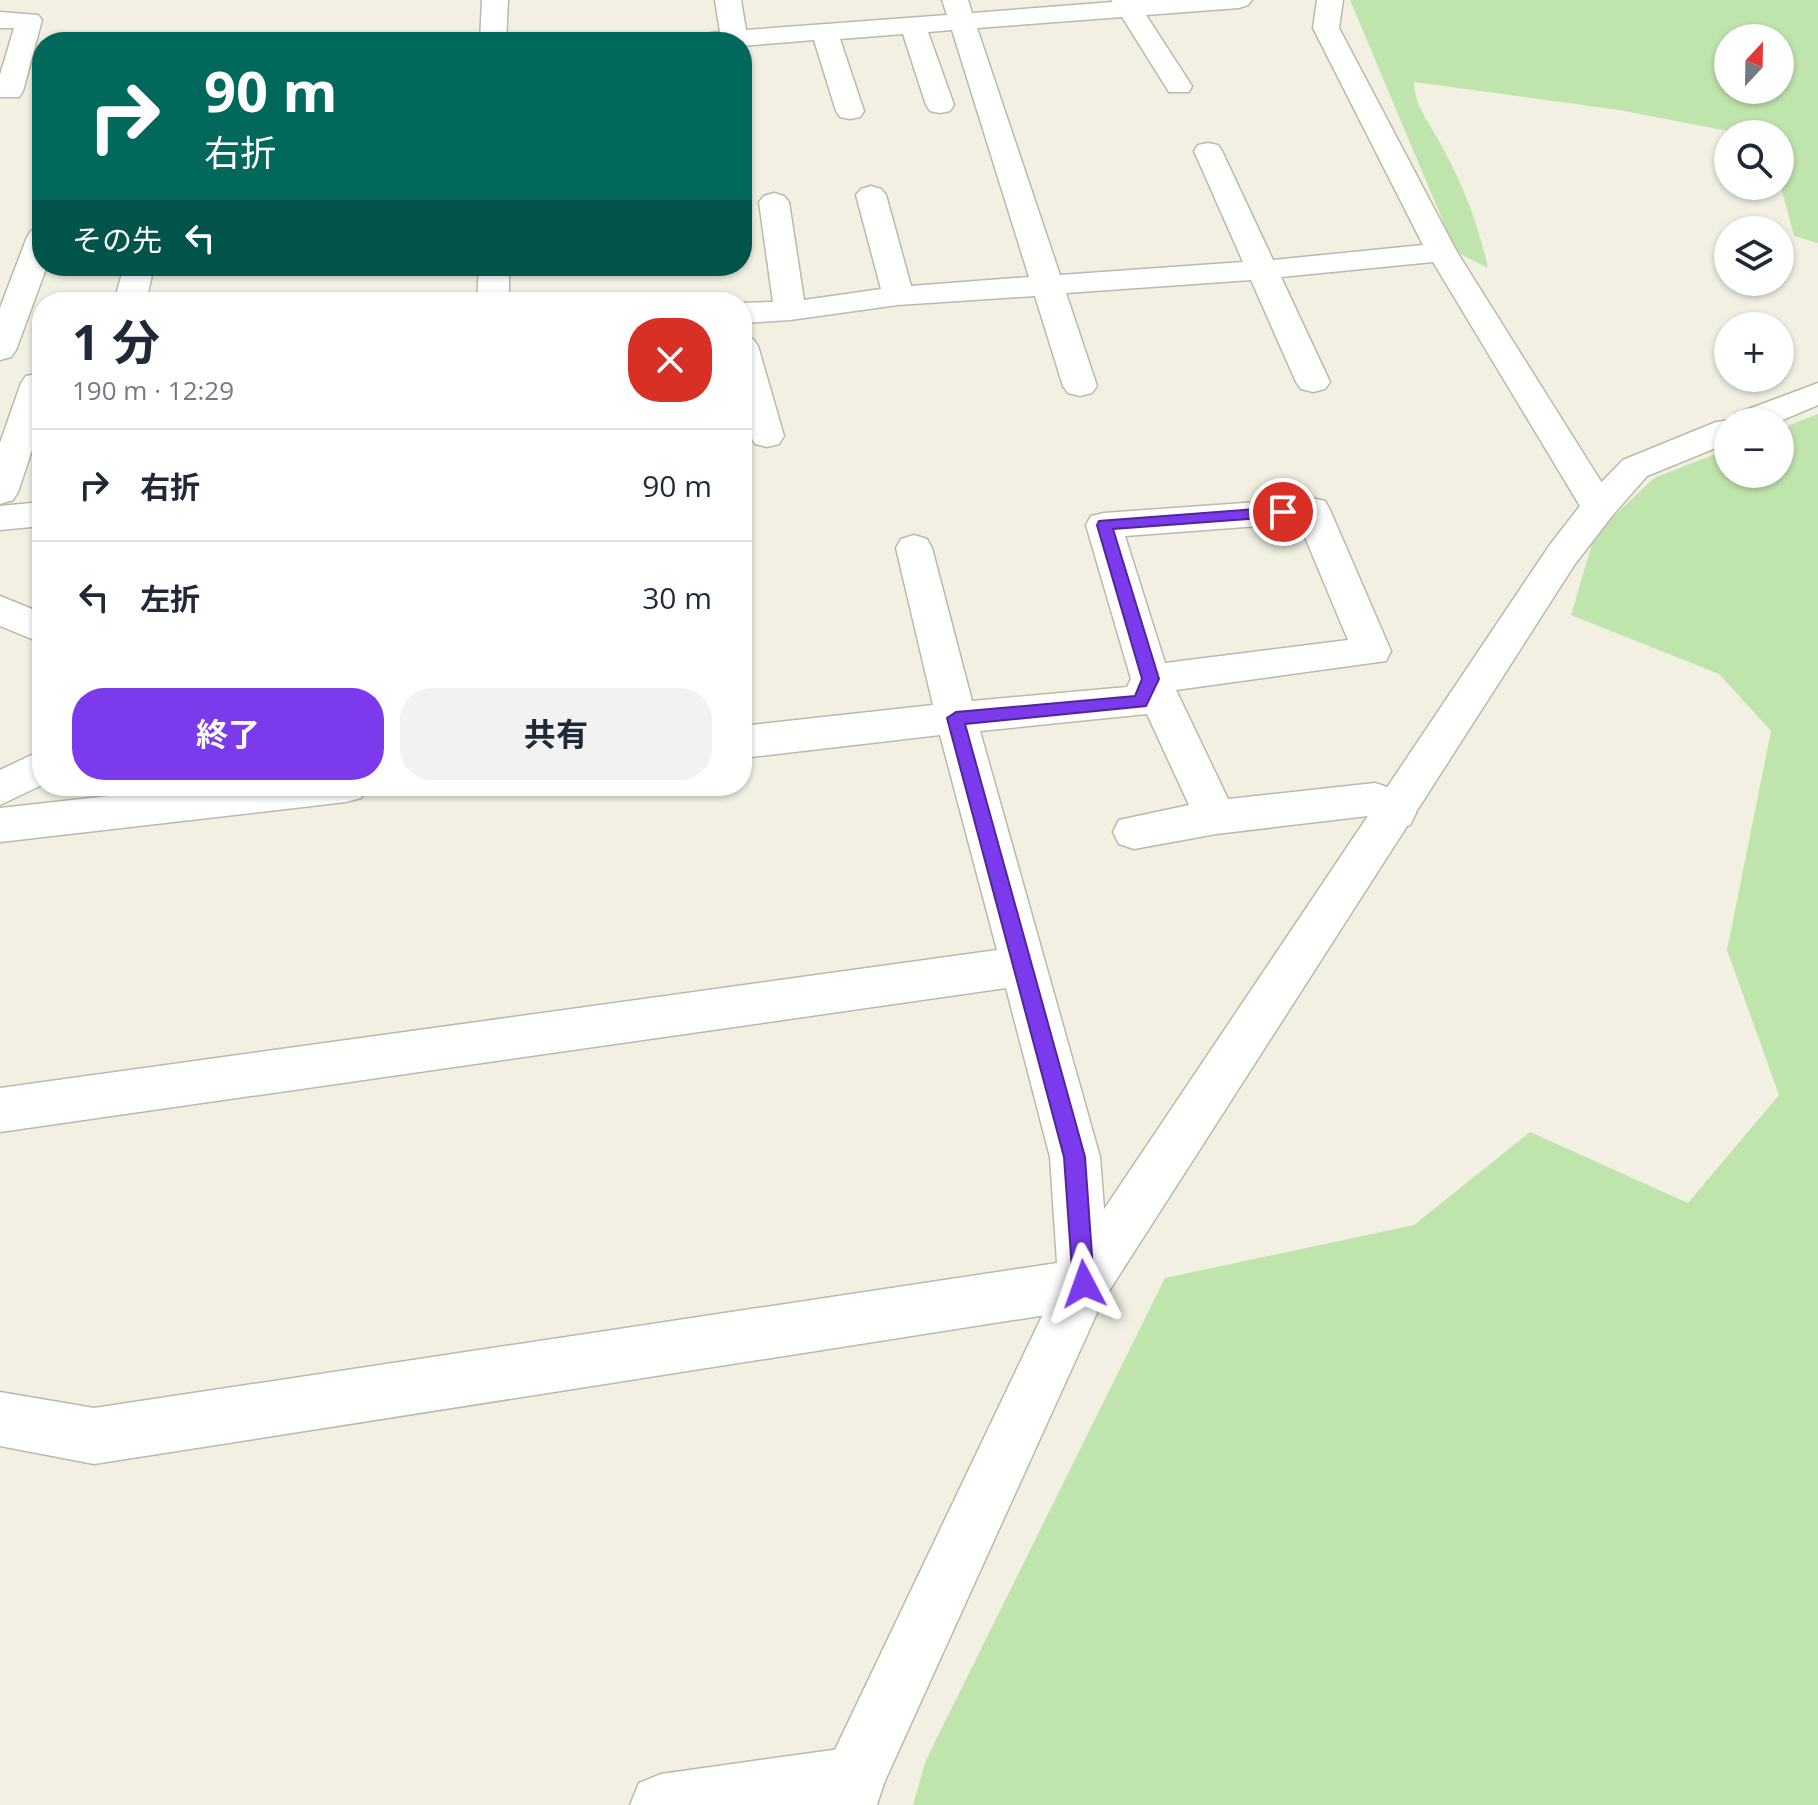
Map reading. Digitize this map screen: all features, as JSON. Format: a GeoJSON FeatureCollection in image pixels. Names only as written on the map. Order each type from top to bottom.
{"type":"FeatureCollection","features":[{"type":"Feature","properties":{"kind":"street"},"geometry":{"type":"LineString","coordinates":[[493,32],[495,0]]}},
{"type":"Feature","properties":{"kind":"street"},"geometry":{"type":"LineString","coordinates":[[728,0],[733,32]]}},
{"type":"Feature","properties":{"kind":"street"},"geometry":{"type":"LineString","coordinates":[[752,37],[913,25],[959,10],[1239,0]]}},
{"type":"Feature","properties":{"kind":"street"},"geometry":{"type":"LineString","coordinates":[[1330,0],[1326,28],[1442,252],[1599,507]]}},
{"type":"Feature","properties":{"kind":"street"},"geometry":{"type":"LineString","coordinates":[[1127,4],[1179,86]]}},
{"type":"Feature","properties":{"kind":"street"},"geometry":{"type":"LineString","coordinates":[[959,10],[1080,386]]}},
{"type":"Feature","properties":{"kind":"street"},"geometry":{"type":"LineString","coordinates":[[0,20],[29,20],[5,91],[32,90]]}},
{"type":"Feature","properties":{"kind":"street"},"geometry":{"type":"LineString","coordinates":[[913,25],[940,105]]}},
{"type":"Feature","properties":{"kind":"street"},"geometry":{"type":"LineString","coordinates":[[824,30],[850,111]]}},
{"type":"Feature","properties":{"kind":"street"},"geometry":{"type":"LineString","coordinates":[[1208,151],[1313,382]]}},
{"type":"Feature","properties":{"kind":"street"},"geometry":{"type":"LineString","coordinates":[[871,195],[898,296]]}},
{"type":"Feature","properties":{"kind":"street"},"geometry":{"type":"LineString","coordinates":[[774,202],[790,311]]}},
{"type":"Feature","properties":{"kind":"street"},"geometry":{"type":"LineString","coordinates":[[752,313],[790,311],[898,296],[1262,270],[1442,252]]}},
{"type":"Feature","properties":{"kind":"street"},"geometry":{"type":"LineString","coordinates":[[0,350],[32,264]]}},
{"type":"Feature","properties":{"kind":"street"},"geometry":{"type":"LineString","coordinates":[[752,382],[767,436]]}},
{"type":"Feature","properties":{"kind":"street"},"geometry":{"type":"LineString","coordinates":[[0,386],[32,384]]}},
{"type":"Feature","properties":{"kind":"street"},"geometry":{"type":"LineString","coordinates":[[1781,408],[1818,393]]}},
{"type":"Feature","properties":{"kind":"street"},"geometry":{"type":"LineString","coordinates":[[0,492],[32,405]]}},
{"type":"Feature","properties":{"kind":"street"},"geometry":{"type":"LineString","coordinates":[[661,1805],[850,1791],[1084,1284],[1562,555],[1599,507],[1635,468],[1714,436]]}},
{"type":"Feature","properties":{"kind":"street"},"geometry":{"type":"LineString","coordinates":[[1151,679],[1372,651],[1312,510],[1104,525],[1151,679],[1216,817]]}},
{"type":"Feature","properties":{"kind":"street"},"geometry":{"type":"LineString","coordinates":[[0,518],[32,515]]}},
{"type":"Feature","properties":{"kind":"street"},"geometry":{"type":"LineString","coordinates":[[914,548],[956,718],[1075,1157],[1084,1284]]}},
{"type":"Feature","properties":{"kind":"street"},"geometry":{"type":"LineString","coordinates":[[0,610],[32,624]]}},
{"type":"Feature","properties":{"kind":"street"},"geometry":{"type":"LineString","coordinates":[[752,741],[1140,701],[1151,679]]}},
{"type":"Feature","properties":{"kind":"street"},"geometry":{"type":"LineString","coordinates":[[0,789],[32,771]]}},
{"type":"Feature","properties":{"kind":"street"},"geometry":{"type":"LineString","coordinates":[[0,825],[257,796]]}},
{"type":"Feature","properties":{"kind":"street"},"geometry":{"type":"LineString","coordinates":[[1134,832],[1216,817],[1375,799],[1395,813]]}},
{"type":"Feature","properties":{"kind":"street"},"geometry":{"type":"LineString","coordinates":[[0,1110],[1024,966]]}},
{"type":"Feature","properties":{"kind":"street"},"geometry":{"type":"LineString","coordinates":[[0,1419],[94,1436],[1084,1284]]}},
{"type":"Feature","properties":{"kind":"green space"},"geometry":{"type":"Polygon","coordinates":[[[1350,0],[1818,0],[1818,243],[1794,236],[1794,216],[1789,216],[1784,200],[1794,200],[1794,120],[1714,120],[1714,128],[1619,110],[1414,82],[1421,109],[1464,193],[1488,268],[1456,252],[1350,0]]]}},
{"type":"Feature","properties":{"kind":"green space"},"geometry":{"type":"Polygon","coordinates":[[[1818,414],[1818,1805],[913,1805],[926,1760],[1165,1278],[1414,1225],[1530,1132],[1688,1203],[1779,1095],[1727,950],[1771,731],[1719,674],[1571,615],[1595,534],[1654,478],[1714,454],[1714,488],[1794,488],[1794,423],[1818,414]]]}},
{"type":"Feature","properties":{"kind":"route"},"geometry":{"type":"LineString","coordinates":[[1084,1284],[1075,1157],[956,718],[1140,701],[1151,679],[1104,525],[1283,512]]}}]}
